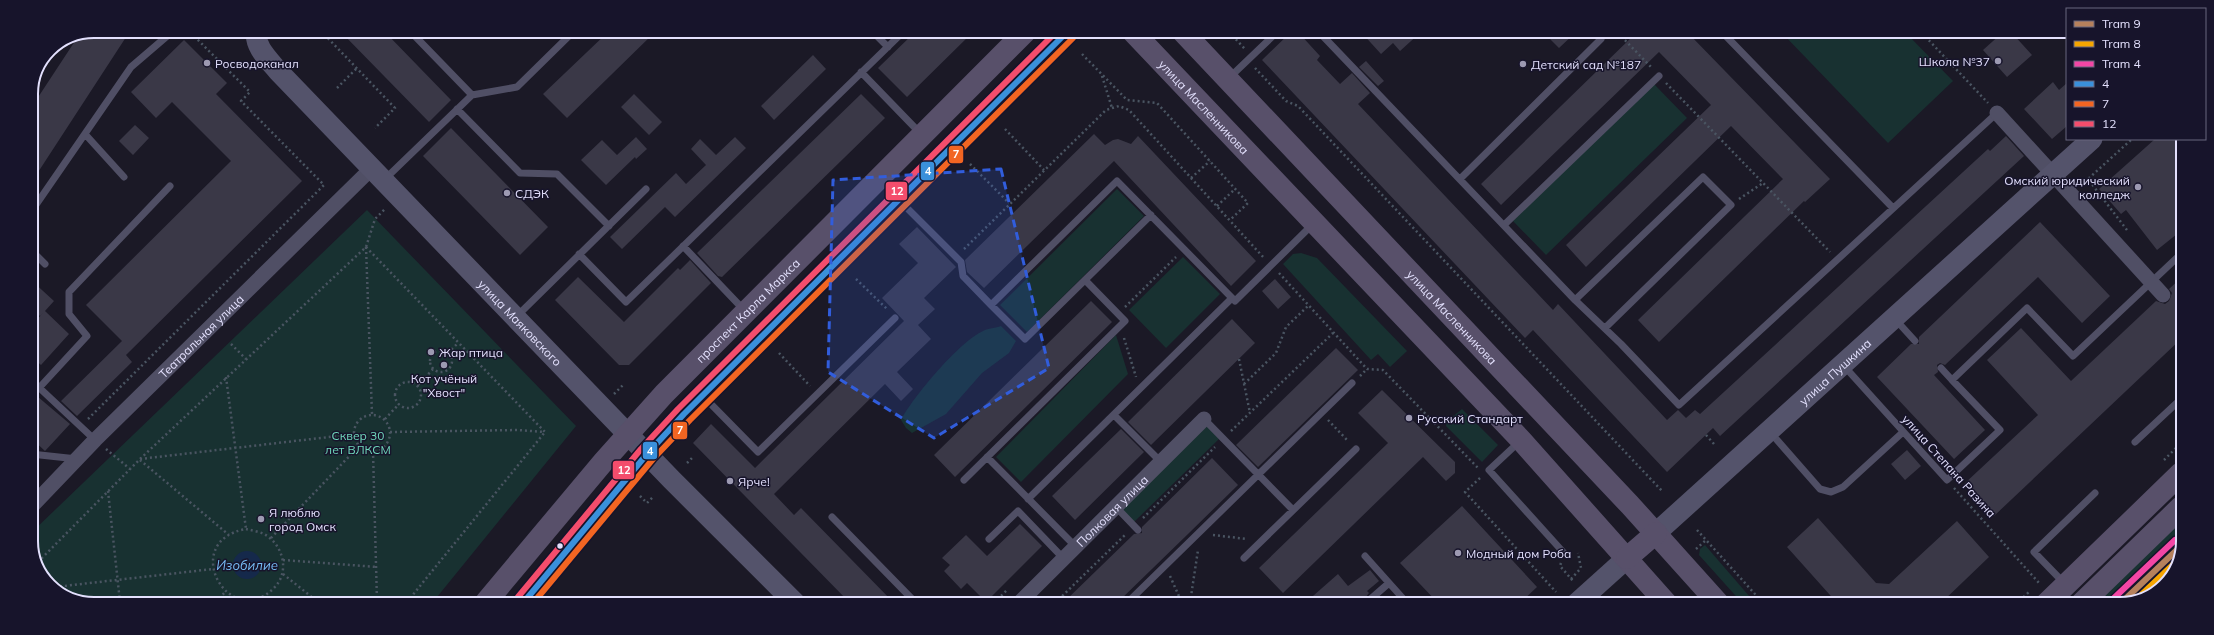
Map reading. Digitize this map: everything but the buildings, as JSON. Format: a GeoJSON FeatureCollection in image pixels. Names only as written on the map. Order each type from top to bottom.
{"type":"FeatureCollection","features":[{"type":"Feature","properties":{"kind":"main road","name":"улица Маяковского"},"geometry":{"type":"LineString","coordinates":[[257,38],[261,50],[278,71],[647,454],[788,597]]}},
{"type":"Feature","properties":{"kind":"main road","name":"проспект Карла Маркса"},"geometry":{"type":"LineString","coordinates":[[490,597],[627,433],[1019,38]]}},
{"type":"Feature","properties":{"kind":"main road"},"geometry":{"type":"LineString","coordinates":[[528,597],[647,454],[702,396],[1061,38]]}},
{"type":"Feature","properties":{"kind":"main road","name":"улица Масленникова"},"geometry":{"type":"LineString","coordinates":[[1139,38],[1521,440],[1628,558],[1661,597]]}},
{"type":"Feature","properties":{"kind":"main road","name":"улица Масленникова"},"geometry":{"type":"LineString","coordinates":[[1189,38],[1656,533],[1713,597]]}},
{"type":"Feature","properties":{"kind":"main road","name":"улица Пушкина"},"geometry":{"type":"LineString","coordinates":[[1584,597],[1895,319],[2091,140]]}},
{"type":"Feature","properties":{"kind":"main road"},"geometry":{"type":"LineString","coordinates":[[2053,597],[2176,478]]}},
{"type":"Feature","properties":{"kind":"main road"},"geometry":{"type":"LineString","coordinates":[[2088,597],[2176,512]]}},
{"type":"Feature","properties":{"kind":"street"},"geometry":{"type":"LineString","coordinates":[[1997,113],[2163,295]]}},
{"type":"Feature","properties":{"kind":"street","name":"Театральная улица"},"geometry":{"type":"LineString","coordinates":[[38,500],[95,440],[378,174]]}},
{"type":"Feature","properties":{"kind":"street","name":"Полковая улица"},"geometry":{"type":"LineString","coordinates":[[1025,597],[1204,420]]}},
{"type":"Feature","properties":{"kind":"lane"},"geometry":{"type":"LineString","coordinates":[[38,202],[131,67],[165,38]]}},
{"type":"Feature","properties":{"kind":"lane"},"geometry":{"type":"LineString","coordinates":[[417,38],[472,95]]}},
{"type":"Feature","properties":{"kind":"lane"},"geometry":{"type":"LineString","coordinates":[[378,174],[472,95],[517,87],[568,38]]}},
{"type":"Feature","properties":{"kind":"lane"},"geometry":{"type":"LineString","coordinates":[[879,38],[888,47]]}},
{"type":"Feature","properties":{"kind":"lane"},"geometry":{"type":"LineString","coordinates":[[579,254],[626,302],[897,38]]}},
{"type":"Feature","properties":{"kind":"lane"},"geometry":{"type":"LineString","coordinates":[[1228,79],[1271,38]]}},
{"type":"Feature","properties":{"kind":"lane"},"geometry":{"type":"LineString","coordinates":[[1325,38],[1575,300],[1605,328],[1679,405],[1997,113]]}},
{"type":"Feature","properties":{"kind":"lane"},"geometry":{"type":"LineString","coordinates":[[1728,38],[1893,208]]}},
{"type":"Feature","properties":{"kind":"lane"},"geometry":{"type":"LineString","coordinates":[[1460,179],[1601,39]]}},
{"type":"Feature","properties":{"kind":"lane"},"geometry":{"type":"LineString","coordinates":[[861,72],[923,136]]}},
{"type":"Feature","properties":{"kind":"lane"},"geometry":{"type":"LineString","coordinates":[[1504,225],[1659,76]]}},
{"type":"Feature","properties":{"kind":"lane"},"geometry":{"type":"LineString","coordinates":[[457,109],[520,174],[557,174],[609,226]]}},
{"type":"Feature","properties":{"kind":"lane"},"geometry":{"type":"LineString","coordinates":[[85,134],[124,177]]}},
{"type":"Feature","properties":{"kind":"lane"},"geometry":{"type":"LineString","coordinates":[[1575,300],[1703,177],[1731,206],[1605,328]]}},
{"type":"Feature","properties":{"kind":"lane"},"geometry":{"type":"LineString","coordinates":[[991,305],[1117,181],[1235,301],[1314,223]]}},
{"type":"Feature","properties":{"kind":"lane"},"geometry":{"type":"LineString","coordinates":[[95,440],[39,388],[87,336],[69,314],[69,292],[170,186]]}},
{"type":"Feature","properties":{"kind":"lane"},"geometry":{"type":"LineString","coordinates":[[516,317],[646,189]]}},
{"type":"Feature","properties":{"kind":"lane"},"geometry":{"type":"LineString","coordinates":[[899,201],[961,262],[963,276],[1025,339],[1151,215]]}},
{"type":"Feature","properties":{"kind":"lane"},"geometry":{"type":"LineString","coordinates":[[683,246],[746,312]]}},
{"type":"Feature","properties":{"kind":"lane"},"geometry":{"type":"LineString","coordinates":[[38,257],[45,264]]}},
{"type":"Feature","properties":{"kind":"lane"},"geometry":{"type":"LineString","coordinates":[[1952,380],[2027,308],[2073,356],[2176,259]]}},
{"type":"Feature","properties":{"kind":"lane"},"geometry":{"type":"LineString","coordinates":[[964,480],[1125,321],[1085,280]]}},
{"type":"Feature","properties":{"kind":"lane"},"geometry":{"type":"LineString","coordinates":[[1028,499],[1232,298]]}},
{"type":"Feature","properties":{"kind":"lane"},"geometry":{"type":"LineString","coordinates":[[702,396],[758,452],[895,318]]}},
{"type":"Feature","properties":{"kind":"lane"},"geometry":{"type":"LineString","coordinates":[[1895,319],[1915,341]]}},
{"type":"Feature","properties":{"kind":"lane","name":"улица Степана Разина"},"geometry":{"type":"LineString","coordinates":[[1842,365],[1947,480]]}},
{"type":"Feature","properties":{"kind":"lane"},"geometry":{"type":"LineString","coordinates":[[1941,368],[2000,430],[1947,480]]}},
{"type":"Feature","properties":{"kind":"lane"},"geometry":{"type":"LineString","coordinates":[[1133,597],[1166,561],[1198,534],[1352,383]]}},
{"type":"Feature","properties":{"kind":"lane"},"geometry":{"type":"LineString","coordinates":[[2135,442],[2176,404]]}},
{"type":"Feature","properties":{"kind":"lane"},"geometry":{"type":"LineString","coordinates":[[1114,415],[1161,462]]}},
{"type":"Feature","properties":{"kind":"lane"},"geometry":{"type":"LineString","coordinates":[[1204,420],[1293,510]]}},
{"type":"Feature","properties":{"kind":"lane"},"geometry":{"type":"LineString","coordinates":[[1768,431],[1820,488],[1831,492],[1843,486],[1903,432]]}},
{"type":"Feature","properties":{"kind":"lane"},"geometry":{"type":"LineString","coordinates":[[1521,440],[1489,470],[1564,553]]}},
{"type":"Feature","properties":{"kind":"lane"},"geometry":{"type":"LineString","coordinates":[[1244,558],[1356,449]]}},
{"type":"Feature","properties":{"kind":"lane"},"geometry":{"type":"LineString","coordinates":[[38,455],[77,459]]}},
{"type":"Feature","properties":{"kind":"lane"},"geometry":{"type":"LineString","coordinates":[[987,457],[1076,547]]}},
{"type":"Feature","properties":{"kind":"lane"},"geometry":{"type":"LineString","coordinates":[[2066,585],[2034,552],[2095,493]]}},
{"type":"Feature","properties":{"kind":"lane"},"geometry":{"type":"LineString","coordinates":[[1116,507],[1138,530]]}},
{"type":"Feature","properties":{"kind":"lane"},"geometry":{"type":"LineString","coordinates":[[989,539],[1018,511],[1064,558]]}},
{"type":"Feature","properties":{"kind":"lane"},"geometry":{"type":"LineString","coordinates":[[832,517],[910,597]]}},
{"type":"Feature","properties":{"kind":"lane"},"geometry":{"type":"LineString","coordinates":[[1365,556],[1402,597]]}},
{"type":"Feature","properties":{"kind":"lane"},"geometry":{"type":"LineString","coordinates":[[1373,597],[1389,583]]}},
{"type":"Feature","properties":{"kind":"path"},"geometry":{"type":"LineString","coordinates":[[81,426],[324,185],[241,101],[250,92],[196,38]]}},
{"type":"Feature","properties":{"kind":"path"},"geometry":{"type":"LineString","coordinates":[[328,38],[395,108],[375,128]]}},
{"type":"Feature","properties":{"kind":"path"},"geometry":{"type":"LineString","coordinates":[[1235,38],[1252,56],[1255,67],[1286,101],[1298,106],[1664,492]]}},
{"type":"Feature","properties":{"kind":"path"},"geometry":{"type":"LineString","coordinates":[[1623,38],[1837,259]]}},
{"type":"Feature","properties":{"kind":"path"},"geometry":{"type":"LineString","coordinates":[[1927,38],[1997,113]]}},
{"type":"Feature","properties":{"kind":"path"},"geometry":{"type":"LineString","coordinates":[[1082,54],[1127,100],[1157,103],[1248,203],[1230,220]]}},
{"type":"Feature","properties":{"kind":"path"},"geometry":{"type":"LineString","coordinates":[[337,88],[357,68]]}},
{"type":"Feature","properties":{"kind":"path"},"geometry":{"type":"LineString","coordinates":[[1102,75],[1112,108]]}},
{"type":"Feature","properties":{"kind":"path"},"geometry":{"type":"LineString","coordinates":[[963,250],[1009,203],[1106,110],[1119,106],[1129,110],[1367,369],[1383,370],[1479,469]]}},
{"type":"Feature","properties":{"kind":"path"},"geometry":{"type":"LineString","coordinates":[[1005,129],[1044,170]]}},
{"type":"Feature","properties":{"kind":"path"},"geometry":{"type":"LineString","coordinates":[[2088,179],[2131,140]]}},
{"type":"Feature","properties":{"kind":"path"},"geometry":{"type":"LineString","coordinates":[[1191,178],[1210,161]]}},
{"type":"Feature","properties":{"kind":"path"},"geometry":{"type":"LineString","coordinates":[[970,164],[1009,203]]}},
{"type":"Feature","properties":{"kind":"path"},"geometry":{"type":"LineString","coordinates":[[1731,206],[1763,183]]}},
{"type":"Feature","properties":{"kind":"path"},"geometry":{"type":"LineString","coordinates":[[1216,206],[1235,189]]}},
{"type":"Feature","properties":{"kind":"path"},"geometry":{"type":"LineString","coordinates":[[372,414],[366,247],[375,218],[399,196]]}},
{"type":"Feature","properties":{"kind":"path"},"geometry":{"type":"LineString","coordinates":[[366,247],[544,432]]}},
{"type":"Feature","properties":{"kind":"path"},"geometry":{"type":"LineString","coordinates":[[41,559],[140,459],[366,247]]}},
{"type":"Feature","properties":{"kind":"path"},"geometry":{"type":"LineString","coordinates":[[1118,314],[1184,249]]}},
{"type":"Feature","properties":{"kind":"path"},"geometry":{"type":"LineString","coordinates":[[856,278],[895,318]]}},
{"type":"Feature","properties":{"kind":"path"},"geometry":{"type":"LineString","coordinates":[[1244,384],[1276,353],[1286,327],[1308,306]]}},
{"type":"Feature","properties":{"kind":"path"},"geometry":{"type":"LineString","coordinates":[[1120,326],[1140,389]]}},
{"type":"Feature","properties":{"kind":"path"},"geometry":{"type":"LineString","coordinates":[[1223,439],[1333,332]]}},
{"type":"Feature","properties":{"kind":"path"},"geometry":{"type":"LineString","coordinates":[[448,353],[458,343]]}},
{"type":"Feature","properties":{"kind":"path"},"geometry":{"type":"LineString","coordinates":[[231,344],[246,359]]}},
{"type":"Feature","properties":{"kind":"path"},"geometry":{"type":"LineString","coordinates":[[439,350],[448,353],[452,362],[446,370],[442,372],[433,369],[430,360],[431,356],[439,350]]}},
{"type":"Feature","properties":{"kind":"path"},"geometry":{"type":"LineString","coordinates":[[779,353],[817,394]]}},
{"type":"Feature","properties":{"kind":"path"},"geometry":{"type":"LineString","coordinates":[[1239,359],[1250,414]]}},
{"type":"Feature","properties":{"kind":"path"},"geometry":{"type":"LineString","coordinates":[[418,385],[433,369]]}},
{"type":"Feature","properties":{"kind":"path"},"geometry":{"type":"LineString","coordinates":[[226,377],[246,529]]}},
{"type":"Feature","properties":{"kind":"path"},"geometry":{"type":"LineString","coordinates":[[406,381],[418,385],[422,396],[416,406],[404,408],[396,399],[397,388],[406,381]]}},
{"type":"Feature","properties":{"kind":"path"},"geometry":{"type":"LineString","coordinates":[[614,394],[623,385]]}},
{"type":"Feature","properties":{"kind":"path"},"geometry":{"type":"LineString","coordinates":[[385,419],[399,404]]}},
{"type":"Feature","properties":{"kind":"path"},"geometry":{"type":"LineString","coordinates":[[372,414],[385,419],[390,432],[388,441],[384,446],[373,450],[367,450],[360,445],[355,434],[356,424],[360,419],[372,414]]}},
{"type":"Feature","properties":{"kind":"path"},"geometry":{"type":"LineString","coordinates":[[390,432],[518,430],[544,432]]}},
{"type":"Feature","properties":{"kind":"path"},"geometry":{"type":"LineString","coordinates":[[1338,430],[1347,440]]}},
{"type":"Feature","properties":{"kind":"path"},"geometry":{"type":"LineString","coordinates":[[411,597],[544,432]]}},
{"type":"Feature","properties":{"kind":"path"},"geometry":{"type":"LineString","coordinates":[[140,459],[355,434]]}},
{"type":"Feature","properties":{"kind":"path"},"geometry":{"type":"LineString","coordinates":[[1706,435],[1714,444]]}},
{"type":"Feature","properties":{"kind":"path"},"geometry":{"type":"LineString","coordinates":[[95,440],[130,469]]}},
{"type":"Feature","properties":{"kind":"path"},"geometry":{"type":"LineString","coordinates":[[270,538],[360,445]]}},
{"type":"Feature","properties":{"kind":"path"},"geometry":{"type":"LineString","coordinates":[[373,450],[377,597]]}},
{"type":"Feature","properties":{"kind":"path"},"geometry":{"type":"LineString","coordinates":[[687,463],[694,456]]}},
{"type":"Feature","properties":{"kind":"path"},"geometry":{"type":"LineString","coordinates":[[140,459],[229,535]]}},
{"type":"Feature","properties":{"kind":"path"},"geometry":{"type":"LineString","coordinates":[[1484,474],[1465,492],[1556,592]]}},
{"type":"Feature","properties":{"kind":"path","name":"улица Степана Разина"},"geometry":{"type":"LineString","coordinates":[[1947,480],[2039,583]]}},
{"type":"Feature","properties":{"kind":"path"},"geometry":{"type":"LineString","coordinates":[[108,491],[119,597]]}},
{"type":"Feature","properties":{"kind":"path"},"geometry":{"type":"LineString","coordinates":[[640,496],[647,503],[654,496]]}},
{"type":"Feature","properties":{"kind":"path"},"geometry":{"type":"LineString","coordinates":[[237,597],[225,592],[217,581],[213,569],[214,555],[219,544],[229,535],[246,529],[258,531],[270,538],[279,549],[283,560],[283,574],[277,585],[262,597]]}},
{"type":"Feature","properties":{"kind":"path"},"geometry":{"type":"LineString","coordinates":[[1697,530],[1758,597]]}},
{"type":"Feature","properties":{"kind":"path"},"geometry":{"type":"LineString","coordinates":[[1191,597],[1198,552],[1198,534],[1262,540]]}},
{"type":"Feature","properties":{"kind":"path"},"geometry":{"type":"LineString","coordinates":[[1696,549],[1706,540]]}},
{"type":"Feature","properties":{"kind":"path"},"geometry":{"type":"LineString","coordinates":[[1564,553],[1560,566],[1571,579],[1581,568],[1578,553]]}},
{"type":"Feature","properties":{"kind":"path"},"geometry":{"type":"LineString","coordinates":[[283,560],[377,567]]}},
{"type":"Feature","properties":{"kind":"path"},"geometry":{"type":"LineString","coordinates":[[1166,561],[1180,597]]}},
{"type":"Feature","properties":{"kind":"path"},"geometry":{"type":"LineString","coordinates":[[61,586],[213,569]]}},
{"type":"Feature","properties":{"kind":"path"},"geometry":{"type":"LineString","coordinates":[[283,574],[312,597]]}},
{"type":"Feature","properties":{"kind":"path"},"geometry":{"type":"LineString","coordinates":[[220,597],[225,592]]}},
{"type":"Feature","properties":{"kind":"highlighted area"},"geometry":{"type":"Polygon","coordinates":[[[1001,169],[1049,368],[934,438],[828,372],[833,180],[1001,169]]]}},
{"type":"Feature","properties":{"kind":"green space"},"geometry":{"type":"Polygon","coordinates":[[[1787,38],[1911,38],[1953,81],[1888,143],[1787,38]]]}},
{"type":"Feature","properties":{"kind":"green space"},"geometry":{"type":"Polygon","coordinates":[[[1654,84],[1687,118],[1546,255],[1513,221],[1654,84]]]}},
{"type":"Feature","properties":{"kind":"green space"},"geometry":{"type":"Polygon","coordinates":[[[1117,189],[1144,216],[1027,332],[1000,305],[1117,189]]]}},
{"type":"Feature","properties":{"kind":"green space","name":"Сквер 30 лет ВЛКСМ"},"geometry":{"type":"Polygon","coordinates":[[[367,210],[576,426],[437,597],[87,597],[63,588],[45,569],[39,552],[38,526],[367,210]]]}},
{"type":"Feature","properties":{"kind":"green space"},"geometry":{"type":"Polygon","coordinates":[[[1301,253],[1317,258],[1407,351],[1390,367],[1378,354],[1371,360],[1283,264],[1293,254],[1301,253]]]}},
{"type":"Feature","properties":{"kind":"green space"},"geometry":{"type":"Polygon","coordinates":[[[1183,257],[1220,294],[1166,348],[1129,310],[1183,257]]]}},
{"type":"Feature","properties":{"kind":"green space"},"geometry":{"type":"Polygon","coordinates":[[[1001,326],[1016,341],[1009,353],[982,373],[946,414],[912,433],[906,428],[901,420],[907,410],[926,385],[950,358],[973,337],[985,330],[1001,326]]]}},
{"type":"Feature","properties":{"kind":"green space"},"geometry":{"type":"Polygon","coordinates":[[[1116,335],[1128,374],[1021,482],[996,457],[1116,335]]]}},
{"type":"Feature","properties":{"kind":"green space"},"geometry":{"type":"Polygon","coordinates":[[[1462,409],[1498,445],[1482,462],[1446,426],[1447,421],[1462,409]]]}},
{"type":"Feature","properties":{"kind":"green space"},"geometry":{"type":"Polygon","coordinates":[[[1205,424],[1219,439],[1134,522],[1120,507],[1205,424]]]}},
{"type":"Feature","properties":{"kind":"green space"},"geometry":{"type":"Polygon","coordinates":[[[2176,525],[2176,548],[2174,556],[2167,572],[2160,581],[2145,591],[2131,596],[2102,597],[2176,525]]]}},
{"type":"Feature","properties":{"kind":"green space"},"geometry":{"type":"Polygon","coordinates":[[[1705,545],[1750,597],[1737,597],[1699,555],[1700,549],[1705,545]]]}},
{"type":"Feature","properties":{"kind":"water","name":"Изобилие"},"geometry":{"type":"Polygon","coordinates":[[[247,551],[257,555],[261,565],[257,575],[247,579],[237,575],[233,565],[237,555],[247,551]]]}},
{"type":"Feature","properties":{"kind":"tram line","name":"4"},"geometry":{"type":"LineString","coordinates":[[2115,597],[2175,540]]}},
{"type":"Feature","properties":{"kind":"tram line","name":"9"},"geometry":{"type":"LineString","coordinates":[[2128,596],[2175,552]]}},
{"type":"Feature","properties":{"kind":"tram line","name":"8"},"geometry":{"type":"LineString","coordinates":[[2146,590],[2169,569]]}},
{"type":"Feature","properties":{"kind":"transit line","name":"12"},"geometry":{"type":"LineString","coordinates":[[518,597],[641,449],[678,409],[1050,38]]}},
{"type":"Feature","properties":{"kind":"transit line","name":"4"},"geometry":{"type":"LineString","coordinates":[[528,597],[647,454],[684,414],[1061,38]]}},
{"type":"Feature","properties":{"kind":"transit line","name":"7"},"geometry":{"type":"LineString","coordinates":[[538,597],[653,459],[690,420],[1073,38]]}},
{"type":"Feature","properties":{"kind":"place","name":"Школа №37"},"geometry":{"type":"Point","coordinates":[1998,61]}},
{"type":"Feature","properties":{"kind":"place","name":"Росводоканал"},"geometry":{"type":"Point","coordinates":[207,63]}},
{"type":"Feature","properties":{"kind":"place","name":"Детский сад №187"},"geometry":{"type":"Point","coordinates":[1523,64]}},
{"type":"Feature","properties":{"kind":"place","name":"Омский юридический колледж"},"geometry":{"type":"Point","coordinates":[2138,187]}},
{"type":"Feature","properties":{"kind":"place","name":"СДЭК"},"geometry":{"type":"Point","coordinates":[507,193]}},
{"type":"Feature","properties":{"kind":"place","name":"Жар птица"},"geometry":{"type":"Point","coordinates":[431,352]}},
{"type":"Feature","properties":{"kind":"place","name":"Кот учёный \"Хвост\""},"geometry":{"type":"Point","coordinates":[444,365]}},
{"type":"Feature","properties":{"kind":"place","name":"Русский Стандарт"},"geometry":{"type":"Point","coordinates":[1409,418]}},
{"type":"Feature","properties":{"kind":"place","name":"Ярче!"},"geometry":{"type":"Point","coordinates":[730,481]}},
{"type":"Feature","properties":{"kind":"place","name":"Я люблю город Омск"},"geometry":{"type":"Point","coordinates":[261,519]}},
{"type":"Feature","properties":{"kind":"place","name":"Модный дом Роба"},"geometry":{"type":"Point","coordinates":[1458,553]}}]}
